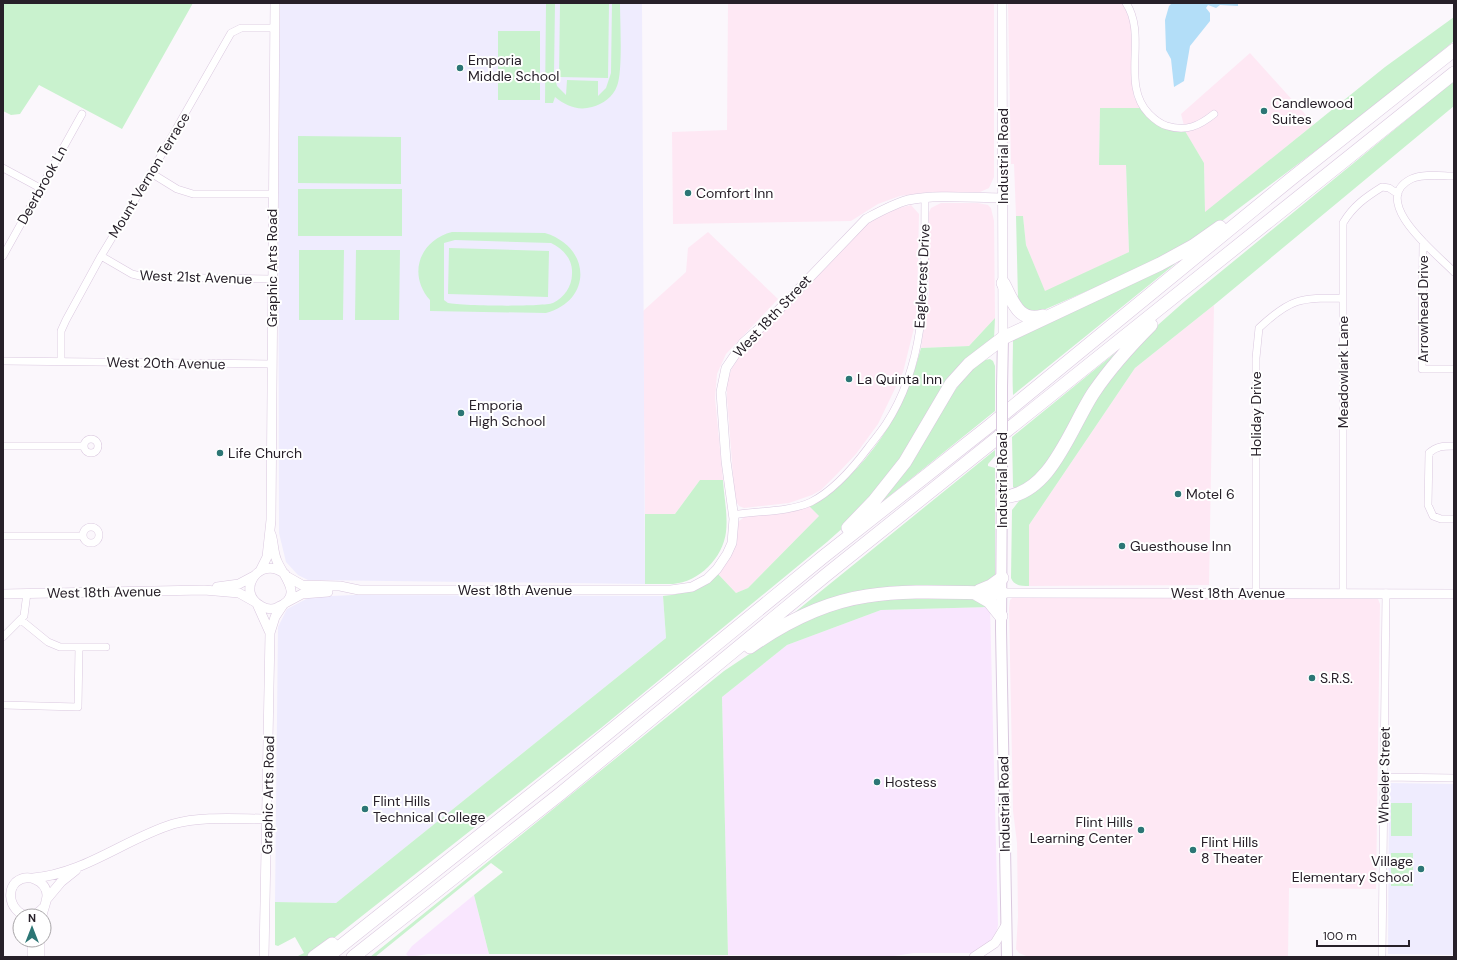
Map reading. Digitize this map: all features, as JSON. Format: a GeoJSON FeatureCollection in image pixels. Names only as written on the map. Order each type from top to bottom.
{"type":"FeatureCollection","features":[{"type":"Feature","properties":{"kind":"highway"},"geometry":{"type":"LineString","coordinates":[[327,957],[580,756],[822,557],[988,427],[1291,179],[1454,50]]}},
{"type":"Feature","properties":{"kind":"highway"},"geometry":{"type":"LineString","coordinates":[[354,957],[560,794],[698,680],[1454,73]]}},
{"type":"Feature","properties":{"kind":"highway"},"geometry":{"type":"LineString","coordinates":[[822,557],[874,501],[905,462],[951,384],[969,364],[1003,338],[1160,264],[1193,246],[1269,191],[1291,179]]}},
{"type":"Feature","properties":{"kind":"highway"},"geometry":{"type":"LineString","coordinates":[[1003,282],[1020,312],[1028,317],[1038,317],[1057,312]]}},
{"type":"Feature","properties":{"kind":"highway"},"geometry":{"type":"LineString","coordinates":[[1003,497],[1014,496],[1026,491],[1038,481],[1053,464],[1093,393],[1111,368],[1167,309],[1181,292]]}},
{"type":"Feature","properties":{"kind":"highway"},"geometry":{"type":"LineString","coordinates":[[974,593],[991,586],[1002,578]]}},
{"type":"Feature","properties":{"kind":"highway"},"geometry":{"type":"LineString","coordinates":[[698,680],[786,625],[802,617],[845,601],[888,593],[1002,593]]}},
{"type":"Feature","properties":{"kind":"highway"},"geometry":{"type":"LineString","coordinates":[[974,593],[990,601],[1001,616]]}},
{"type":"Feature","properties":{"kind":"highway"},"geometry":{"type":"LineString","coordinates":[[314,957],[375,918]]}},
{"type":"Feature","properties":{"kind":"highway"},"geometry":{"type":"LineString","coordinates":[[359,957],[387,931]]}},
{"type":"Feature","properties":{"kind":"main road","name":"Industrial Road"},"geometry":{"type":"LineString","coordinates":[[1003,338],[1001,616],[1007,957]]}},
{"type":"Feature","properties":{"kind":"street","name":"Graphic Arts Road"},"geometry":{"type":"LineString","coordinates":[[275,3],[272,194],[271,534],[277,560],[287,576]]}},
{"type":"Feature","properties":{"kind":"street","name":"Industrial Road"},"geometry":{"type":"LineString","coordinates":[[1002,3],[1003,338]]}},
{"type":"Feature","properties":{"kind":"street"},"geometry":{"type":"LineString","coordinates":[[1126,3],[1133,14],[1135,29],[1137,94],[1141,104],[1154,119],[1175,129],[1186,129],[1201,124],[1214,114]]}},
{"type":"Feature","properties":{"kind":"street","name":"Mount Vernon Terrace"},"geometry":{"type":"LineString","coordinates":[[61,361],[61,331],[101,256],[151,173],[231,33],[241,28],[275,28]]}},
{"type":"Feature","properties":{"kind":"street","name":"Deerbrook Ln"},"geometry":{"type":"LineString","coordinates":[[3,256],[82,114]]}},
{"type":"Feature","properties":{"kind":"street"},"geometry":{"type":"LineString","coordinates":[[3,168],[40,188]]}},
{"type":"Feature","properties":{"kind":"street"},"geometry":{"type":"LineString","coordinates":[[151,173],[177,189],[189,193],[272,194]]}},
{"type":"Feature","properties":{"kind":"street"},"geometry":{"type":"LineString","coordinates":[[1454,176],[1432,176],[1412,179],[1402,186],[1398,194],[1397,202],[1400,213],[1405,221],[1423,242],[1454,272]]}},
{"type":"Feature","properties":{"kind":"street","name":"Meadowlark Lane"},"geometry":{"type":"LineString","coordinates":[[1343,593],[1343,222],[1350,211],[1382,187],[1389,188],[1398,194]]}},
{"type":"Feature","properties":{"kind":"street","name":"West 18th Street"},"geometry":{"type":"LineString","coordinates":[[674,589],[692,587],[707,579],[717,569],[732,543],[733,515],[726,461],[721,392],[723,380],[729,363],[743,343],[768,321],[866,219],[883,210],[906,201],[925,198],[1003,198]]}},
{"type":"Feature","properties":{"kind":"street","name":"Eaglecrest Drive"},"geometry":{"type":"LineString","coordinates":[[733,515],[800,506],[811,502],[824,493],[859,460],[886,424],[909,376],[922,323],[925,198]]}},
{"type":"Feature","properties":{"kind":"street","name":"Arrowhead Drive"},"geometry":{"type":"LineString","coordinates":[[1423,242],[1422,369],[1454,369]]}},
{"type":"Feature","properties":{"kind":"street","name":"West 21st Avenue"},"geometry":{"type":"LineString","coordinates":[[101,256],[132,274],[144,277],[272,279]]}},
{"type":"Feature","properties":{"kind":"street"},"geometry":{"type":"LineString","coordinates":[[1444,261],[1454,261]]}},
{"type":"Feature","properties":{"kind":"street","name":"Holiday Drive"},"geometry":{"type":"LineString","coordinates":[[1256,593],[1256,358],[1259,328],[1275,313],[1296,301],[1314,298],[1342,298]]}},
{"type":"Feature","properties":{"kind":"street","name":"West 20th Avenue"},"geometry":{"type":"LineString","coordinates":[[3,361],[153,364],[272,364]]}},
{"type":"Feature","properties":{"kind":"street"},"geometry":{"type":"LineString","coordinates":[[3,446],[84,446]]}},
{"type":"Feature","properties":{"kind":"street"},"geometry":{"type":"LineString","coordinates":[[1454,446],[1440,446],[1434,448],[1429,453],[1428,505],[1433,516],[1441,518],[1454,518]]}},
{"type":"Feature","properties":{"kind":"street","name":"Graphic Arts Road"},"geometry":{"type":"LineString","coordinates":[[258,572],[266,557],[271,534]]}},
{"type":"Feature","properties":{"kind":"street"},"geometry":{"type":"LineString","coordinates":[[3,536],[83,536]]}},
{"type":"Feature","properties":{"kind":"street"},"geometry":{"type":"LineString","coordinates":[[273,568],[287,576],[291,590],[284,604],[270,609],[256,603],[252,597],[250,585],[258,572],[273,568]]}},
{"type":"Feature","properties":{"kind":"street","name":"West 18th Avenue"},"geometry":{"type":"LineString","coordinates":[[204,590],[239,584],[258,572]]}},
{"type":"Feature","properties":{"kind":"street","name":"West 18th Avenue"},"geometry":{"type":"LineString","coordinates":[[287,576],[302,585],[340,586],[355,590]]}},
{"type":"Feature","properties":{"kind":"street","name":"West 18th Avenue"},"geometry":{"type":"LineString","coordinates":[[284,604],[302,594],[355,590],[674,589]]}},
{"type":"Feature","properties":{"kind":"street","name":"West 18th Avenue"},"geometry":{"type":"LineString","coordinates":[[3,594],[204,590],[239,594],[256,603]]}},
{"type":"Feature","properties":{"kind":"street"},"geometry":{"type":"LineString","coordinates":[[3,637],[24,616],[27,593]]}},
{"type":"Feature","properties":{"kind":"street","name":"West 18th Avenue"},"geometry":{"type":"LineString","coordinates":[[1002,593],[1454,594]]}},
{"type":"Feature","properties":{"kind":"street","name":"Wheeler Street"},"geometry":{"type":"LineString","coordinates":[[1382,957],[1386,594]]}},
{"type":"Feature","properties":{"kind":"street","name":"Graphic Arts Road"},"geometry":{"type":"LineString","coordinates":[[256,603],[270,633]]}},
{"type":"Feature","properties":{"kind":"street","name":"Graphic Arts Road"},"geometry":{"type":"LineString","coordinates":[[264,956],[270,633],[275,617],[284,604]]}},
{"type":"Feature","properties":{"kind":"street"},"geometry":{"type":"LineString","coordinates":[[21,620],[53,645],[60,647],[106,647]]}},
{"type":"Feature","properties":{"kind":"street"},"geometry":{"type":"LineString","coordinates":[[3,705],[78,707],[79,647]]}},
{"type":"Feature","properties":{"kind":"street"},"geometry":{"type":"LineString","coordinates":[[1384,777],[1454,778]]}},
{"type":"Feature","properties":{"kind":"street"},"geometry":{"type":"LineString","coordinates":[[12,908],[9,901],[10,889],[22,878],[50,876],[83,865],[156,830],[174,824],[201,820],[267,819]]}},
{"type":"Feature","properties":{"kind":"street"},"geometry":{"type":"LineString","coordinates":[[44,908],[61,882],[83,865]]}},
{"type":"Feature","properties":{"kind":"street"},"geometry":{"type":"LineString","coordinates":[[33,878],[40,882],[45,889],[44,908]]}},
{"type":"Feature","properties":{"kind":"street"},"geometry":{"type":"LineString","coordinates":[[974,957],[995,943],[1006,925]]}},
{"type":"Feature","properties":{"kind":"shaded area","name":"Emporia High School"},"geometry":{"type":"Polygon","coordinates":[[[278,3],[642,3],[645,584],[308,580],[298,575],[286,562],[279,533],[278,3]]]}},
{"type":"Feature","properties":{"kind":"shaded area"},"geometry":{"type":"Polygon","coordinates":[[[728,3],[994,3],[994,177],[989,188],[980,192],[929,192],[900,196],[878,204],[851,221],[673,224],[672,132],[727,130],[728,3]]]}},
{"type":"Feature","properties":{"kind":"shaded area"},"geometry":{"type":"Polygon","coordinates":[[[1008,3],[1123,3],[1132,25],[1132,83],[1134,97],[1140,108],[1100,108],[1099,165],[1126,165],[1129,252],[1045,292],[1026,245],[1023,216],[1016,216],[1014,164],[1011,164],[1008,3]]]}},
{"type":"Feature","properties":{"kind":"shaded area"},"geometry":{"type":"Polygon","coordinates":[[[1250,53],[1314,124],[1205,213],[1204,163],[1186,133],[1181,114],[1250,53]]]}},
{"type":"Feature","properties":{"kind":"shaded area"},"geometry":{"type":"Polygon","coordinates":[[[941,203],[978,203],[988,205],[991,208],[994,221],[995,318],[969,346],[921,348],[929,294],[927,217],[931,208],[941,203]]]}},
{"type":"Feature","properties":{"kind":"shaded area"},"geometry":{"type":"Polygon","coordinates":[[[911,205],[919,214],[915,324],[903,372],[878,424],[856,454],[821,490],[812,495],[789,503],[744,508],[739,506],[735,500],[727,398],[727,381],[732,368],[745,349],[864,226],[872,219],[895,209],[911,205]]]}},
{"type":"Feature","properties":{"kind":"shaded area"},"geometry":{"type":"Polygon","coordinates":[[[708,232],[778,299],[726,354],[717,374],[715,398],[723,480],[700,480],[675,514],[645,514],[643,311],[686,272],[688,248],[708,232]]]}},
{"type":"Feature","properties":{"kind":"shaded area"},"geometry":{"type":"Polygon","coordinates":[[[1214,305],[1209,585],[1029,586],[1029,525],[1135,368],[1214,305]]]}},
{"type":"Feature","properties":{"kind":"shaded area"},"geometry":{"type":"Polygon","coordinates":[[[809,506],[819,516],[748,588],[736,593],[718,574],[729,558],[739,521],[746,516],[788,512],[809,506]]]}},
{"type":"Feature","properties":{"kind":"shaded area","name":"Flint Hills Technical College"},"geometry":{"type":"Polygon","coordinates":[[[354,595],[663,596],[666,638],[336,903],[275,902],[278,627],[287,609],[310,597],[354,595]]]}},
{"type":"Feature","properties":{"kind":"shaded area"},"geometry":{"type":"Polygon","coordinates":[[[1013,597],[1378,599],[1380,604],[1376,889],[1289,888],[1288,957],[1026,956],[1019,953],[1016,949],[1018,917],[1017,843],[1013,811],[1009,608],[1010,600],[1013,597]]]}},
{"type":"Feature","properties":{"kind":"shaded area"},"geometry":{"type":"Polygon","coordinates":[[[990,607],[998,925],[995,938],[974,953],[914,953],[894,956],[728,955],[722,697],[787,645],[881,610],[990,607]]]}},
{"type":"Feature","properties":{"kind":"shaded area","name":"Village Elementary School"},"geometry":{"type":"Polygon","coordinates":[[[1389,783],[1454,784],[1454,955],[1388,954],[1389,783]]]}},
{"type":"Feature","properties":{"kind":"shaded area"},"geometry":{"type":"Polygon","coordinates":[[[474,895],[489,954],[428,954],[409,957],[406,954],[412,946],[474,895]]]}},
{"type":"Feature","properties":{"kind":"green space"},"geometry":{"type":"Polygon","coordinates":[[[3,3],[193,3],[122,129],[39,85],[20,114],[11,115],[3,111],[3,3]]]}},
{"type":"Feature","properties":{"kind":"green space"},"geometry":{"type":"Polygon","coordinates":[[[546,3],[555,3],[554,74],[557,86],[566,95],[567,80],[598,81],[598,96],[606,88],[611,73],[612,3],[620,3],[621,58],[619,79],[613,94],[604,102],[592,107],[577,108],[563,103],[555,97],[553,103],[545,103],[546,3]]]}},
{"type":"Feature","properties":{"kind":"green space"},"geometry":{"type":"Polygon","coordinates":[[[560,3],[609,3],[608,78],[559,77],[560,3]]]}},
{"type":"Feature","properties":{"kind":"green space"},"geometry":{"type":"Polygon","coordinates":[[[1454,17],[1454,41],[1358,119],[1206,233],[1158,260],[1039,312],[1026,311],[1018,299],[1016,216],[1023,216],[1026,245],[1045,291],[1129,252],[1126,165],[1099,165],[1100,108],[1140,108],[1150,119],[1160,126],[1185,131],[1204,163],[1205,212],[1385,67],[1454,17]]]}},
{"type":"Feature","properties":{"kind":"green space"},"geometry":{"type":"Polygon","coordinates":[[[498,31],[540,31],[540,100],[498,100],[498,31]]]}},
{"type":"Feature","properties":{"kind":"green space"},"geometry":{"type":"Polygon","coordinates":[[[1454,81],[1454,106],[1214,305],[1135,368],[1029,525],[1029,586],[1021,586],[1014,583],[1011,578],[1012,510],[1019,501],[1036,490],[1106,383],[1150,332],[1185,301],[1454,81]]]}},
{"type":"Feature","properties":{"kind":"green space"},"geometry":{"type":"Polygon","coordinates":[[[298,136],[401,137],[401,184],[298,183],[298,136]]]}},
{"type":"Feature","properties":{"kind":"green space"},"geometry":{"type":"Polygon","coordinates":[[[298,189],[402,189],[402,236],[298,236],[298,189]]]}},
{"type":"Feature","properties":{"kind":"green space"},"geometry":{"type":"Polygon","coordinates":[[[452,232],[545,233],[560,240],[571,250],[578,261],[580,273],[578,286],[572,297],[561,306],[546,313],[430,311],[430,300],[423,290],[419,280],[418,269],[420,259],[425,250],[432,242],[441,236],[452,232]],[[455,240],[444,243],[444,300],[448,303],[456,304],[519,306],[546,304],[557,301],[564,295],[571,283],[572,269],[569,259],[563,251],[551,243],[455,240]]]}},
{"type":"Feature","properties":{"kind":"green space"},"geometry":{"type":"Polygon","coordinates":[[[449,248],[549,251],[548,297],[448,294],[449,248]]]}},
{"type":"Feature","properties":{"kind":"green space"},"geometry":{"type":"Polygon","coordinates":[[[299,250],[344,250],[343,320],[299,320],[299,250]]]}},
{"type":"Feature","properties":{"kind":"green space"},"geometry":{"type":"Polygon","coordinates":[[[356,250],[400,250],[399,320],[355,320],[356,250]]]}},
{"type":"Feature","properties":{"kind":"green space"},"geometry":{"type":"Polygon","coordinates":[[[1173,261],[1175,264],[1013,395],[1013,336],[1173,261]]]}},
{"type":"Feature","properties":{"kind":"green space"},"geometry":{"type":"Polygon","coordinates":[[[995,318],[994,339],[899,464],[855,517],[827,542],[601,728],[334,938],[306,957],[296,957],[304,953],[295,937],[278,946],[275,945],[275,902],[336,903],[666,638],[663,596],[686,592],[718,574],[736,593],[748,588],[819,516],[809,506],[830,492],[849,476],[881,439],[894,418],[905,395],[921,348],[969,346],[995,318]]]}},
{"type":"Feature","properties":{"kind":"green space"},"geometry":{"type":"Polygon","coordinates":[[[1125,345],[1037,479],[1015,489],[1013,487],[1012,437],[1125,345]]]}},
{"type":"Feature","properties":{"kind":"green space"},"geometry":{"type":"Polygon","coordinates":[[[990,359],[993,361],[995,366],[995,411],[882,502],[880,500],[959,379],[985,360],[990,359]]]}},
{"type":"Feature","properties":{"kind":"green space"},"geometry":{"type":"Polygon","coordinates":[[[995,450],[995,456],[988,466],[995,468],[995,578],[978,586],[794,613],[995,450]]]}},
{"type":"Feature","properties":{"kind":"green space"},"geometry":{"type":"Polygon","coordinates":[[[700,480],[723,480],[726,532],[720,551],[708,567],[692,579],[673,584],[645,584],[645,514],[675,514],[700,480]]]}},
{"type":"Feature","properties":{"kind":"green space"},"geometry":{"type":"Polygon","coordinates":[[[973,596],[990,607],[881,610],[787,645],[722,697],[728,955],[489,954],[474,895],[503,872],[491,863],[375,957],[370,957],[724,671],[781,633],[832,610],[878,599],[973,596]]]}},
{"type":"Feature","properties":{"kind":"green space"},"geometry":{"type":"Polygon","coordinates":[[[1391,803],[1412,803],[1412,836],[1391,836],[1391,803]]]}},
{"type":"Feature","properties":{"kind":"green space"},"geometry":{"type":"Polygon","coordinates":[[[1391,853],[1413,853],[1413,886],[1391,886],[1391,853]]]}},
{"type":"Feature","properties":{"kind":"water"},"geometry":{"type":"Polygon","coordinates":[[[1172,3],[1238,3],[1238,6],[1220,5],[1216,8],[1208,5],[1206,8],[1210,13],[1210,21],[1190,46],[1184,81],[1174,87],[1171,59],[1166,50],[1165,20],[1169,6],[1172,3]]]}},
{"type":"Feature","properties":{"kind":"place","name":"Emporia Middle School"},"geometry":{"type":"Point","coordinates":[460,68]}},
{"type":"Feature","properties":{"kind":"place","name":"Candlewood Suites"},"geometry":{"type":"Point","coordinates":[1264,111]}},
{"type":"Feature","properties":{"kind":"place","name":"Comfort Inn"},"geometry":{"type":"Point","coordinates":[688,193]}},
{"type":"Feature","properties":{"kind":"place","name":"La Quinta Inn"},"geometry":{"type":"Point","coordinates":[849,379]}},
{"type":"Feature","properties":{"kind":"place","name":"Emporia High School"},"geometry":{"type":"Point","coordinates":[461,413]}},
{"type":"Feature","properties":{"kind":"place","name":"Life Church"},"geometry":{"type":"Point","coordinates":[220,453]}},
{"type":"Feature","properties":{"kind":"place","name":"Motel 6"},"geometry":{"type":"Point","coordinates":[1178,494]}},
{"type":"Feature","properties":{"kind":"place","name":"Guesthouse Inn"},"geometry":{"type":"Point","coordinates":[1122,546]}},
{"type":"Feature","properties":{"kind":"place","name":"S.R.S."},"geometry":{"type":"Point","coordinates":[1312,678]}},
{"type":"Feature","properties":{"kind":"place","name":"Hostess"},"geometry":{"type":"Point","coordinates":[877,782]}},
{"type":"Feature","properties":{"kind":"place","name":"Flint Hills Technical College"},"geometry":{"type":"Point","coordinates":[365,809]}},
{"type":"Feature","properties":{"kind":"place","name":"Flint Hills Learning Center"},"geometry":{"type":"Point","coordinates":[1141,830]}},
{"type":"Feature","properties":{"kind":"place","name":"Flint Hills 8 Theater"},"geometry":{"type":"Point","coordinates":[1193,850]}},
{"type":"Feature","properties":{"kind":"place","name":"Village Elementary School"},"geometry":{"type":"Point","coordinates":[1421,869]}}]}
